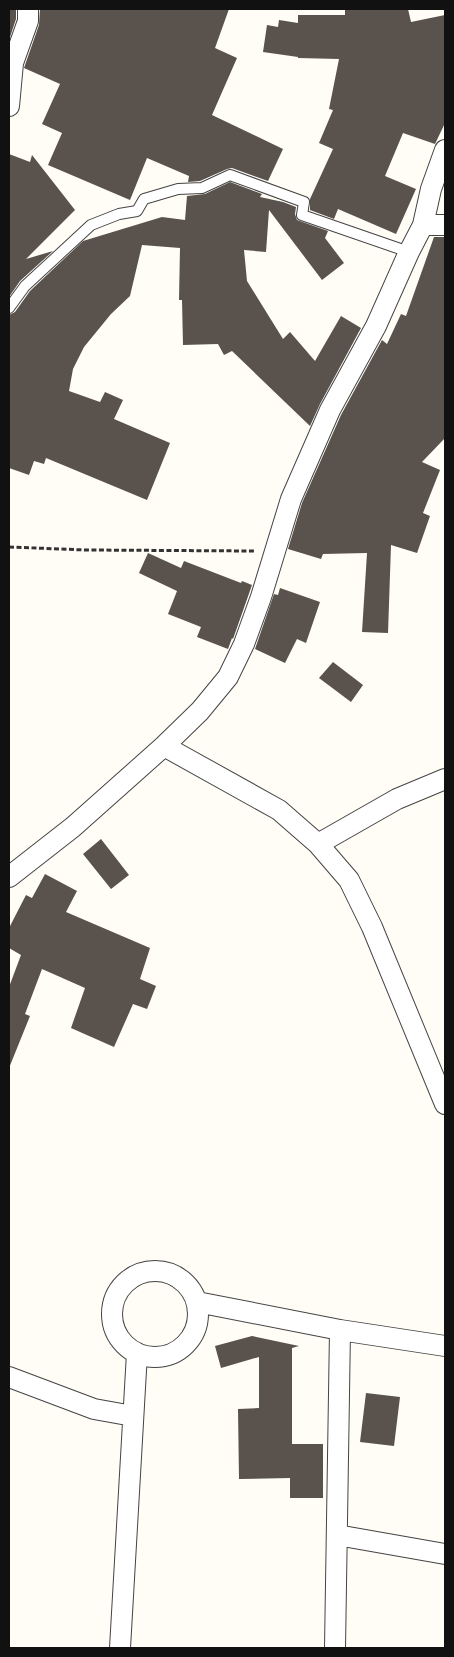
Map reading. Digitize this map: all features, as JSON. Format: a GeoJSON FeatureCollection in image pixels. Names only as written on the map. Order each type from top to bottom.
{"type":"FeatureCollection","features":[{"type":"Feature","properties":{"kind":"street"},"geometry":{"type":"LineString","coordinates":[[9,106],[13,63],[28,21],[28,9]]}},
{"type":"Feature","properties":{"kind":"street"},"geometry":{"type":"LineString","coordinates":[[9,877],[73,827],[164,746],[200,711],[228,677],[244,644],[261,597],[291,499],[330,410],[376,326],[409,252],[424,226],[431,189],[445,150]]}},
{"type":"Feature","properties":{"kind":"street"},"geometry":{"type":"LineString","coordinates":[[424,226],[445,225]]}},
{"type":"Feature","properties":{"kind":"street"},"geometry":{"type":"LineString","coordinates":[[164,746],[279,810],[318,844],[349,880],[368,919],[445,1104]]}},
{"type":"Feature","properties":{"kind":"street"},"geometry":{"type":"LineString","coordinates":[[318,844],[397,799],[445,779]]}},
{"type":"Feature","properties":{"kind":"street"},"geometry":{"type":"LineString","coordinates":[[146,1271],[168,1272],[186,1283],[197,1302],[198,1321],[190,1340],[175,1352],[156,1357],[137,1353],[120,1340],[112,1320],[114,1299],[127,1281],[146,1271]]}},
{"type":"Feature","properties":{"kind":"street"},"geometry":{"type":"LineString","coordinates":[[197,1302],[340,1330],[445,1346]]}},
{"type":"Feature","properties":{"kind":"street"},"geometry":{"type":"LineString","coordinates":[[336,1648],[340,1330]]}},
{"type":"Feature","properties":{"kind":"street"},"geometry":{"type":"LineString","coordinates":[[120,1648],[137,1353]]}},
{"type":"Feature","properties":{"kind":"street"},"geometry":{"type":"LineString","coordinates":[[9,1377],[94,1409],[133,1416]]}},
{"type":"Feature","properties":{"kind":"street"},"geometry":{"type":"LineString","coordinates":[[337,1535],[445,1554]]}},
{"type":"Feature","properties":{"kind":"lane"},"geometry":{"type":"LineString","coordinates":[[9,308],[25,286],[91,225],[118,214],[137,211],[144,199],[178,189],[202,188],[230,176],[304,202],[302,215],[409,252]]}},
{"type":"Feature","properties":{"kind":"path"},"geometry":{"type":"LineString","coordinates":[[9,547],[86,550],[274,551]]}},
{"type":"Feature","properties":{"kind":"building"},"geometry":{"type":"Polygon","coordinates":[[[9,9],[16,9],[16,19],[9,40],[9,9]]]}},
{"type":"Feature","properties":{"kind":"building"},"geometry":{"type":"Polygon","coordinates":[[[40,9],[229,9],[215,48],[237,58],[212,115],[283,149],[268,181],[232,168],[200,181],[188,182],[189,176],[147,158],[130,200],[48,165],[62,133],[42,124],[60,84],[24,68],[39,25],[40,9]]]}},
{"type":"Feature","properties":{"kind":"building"},"geometry":{"type":"Polygon","coordinates":[[[345,9],[408,9],[411,22],[445,15],[445,123],[435,144],[403,133],[385,176],[416,189],[396,234],[338,209],[334,219],[310,210],[310,199],[333,149],[319,143],[333,110],[329,109],[339,59],[298,58],[263,52],[267,25],[278,27],[279,20],[298,23],[298,15],[345,15],[345,9]]]}},
{"type":"Feature","properties":{"kind":"building"},"geometry":{"type":"Polygon","coordinates":[[[9,154],[30,162],[32,155],[75,210],[26,259],[53,251],[20,281],[9,297],[9,154]]]}},
{"type":"Feature","properties":{"kind":"building"},"geometry":{"type":"Polygon","coordinates":[[[230,182],[262,194],[260,197],[296,207],[295,214],[297,220],[328,231],[325,238],[344,263],[322,280],[269,210],[266,252],[244,250],[247,281],[283,339],[290,332],[315,361],[341,316],[361,328],[310,426],[232,351],[224,355],[218,344],[183,345],[182,300],[179,300],[180,248],[142,245],[130,296],[111,314],[84,347],[73,369],[69,391],[100,402],[105,392],[123,400],[114,419],[170,443],[147,500],[46,458],[44,464],[34,461],[29,475],[9,468],[9,315],[15,312],[30,291],[83,241],[162,217],[185,220],[187,196],[205,194],[230,182]]]}},
{"type":"Feature","properties":{"kind":"building"},"geometry":{"type":"Polygon","coordinates":[[[434,237],[445,237],[445,438],[422,462],[440,470],[423,513],[430,516],[417,553],[391,545],[388,633],[362,632],[367,553],[323,554],[321,559],[288,549],[302,503],[341,415],[382,340],[387,344],[401,314],[406,316],[434,237]]]}},
{"type":"Feature","properties":{"kind":"building"},"geometry":{"type":"Polygon","coordinates":[[[148,553],[181,568],[184,561],[241,583],[242,581],[252,585],[228,649],[197,637],[201,627],[168,614],[177,591],[139,573],[148,553]]]}},
{"type":"Feature","properties":{"kind":"building"},"geometry":{"type":"Polygon","coordinates":[[[280,588],[320,602],[306,643],[297,639],[285,663],[255,649],[274,594],[278,595],[280,588]]]}},
{"type":"Feature","properties":{"kind":"building"},"geometry":{"type":"Polygon","coordinates":[[[333,662],[363,685],[351,702],[319,678],[333,662]]]}},
{"type":"Feature","properties":{"kind":"building"},"geometry":{"type":"Polygon","coordinates":[[[101,839],[129,875],[111,889],[83,854],[101,839]]]}},
{"type":"Feature","properties":{"kind":"building"},"geometry":{"type":"Polygon","coordinates":[[[45,874],[77,891],[66,912],[150,948],[140,979],[156,986],[147,1009],[133,1004],[114,1047],[71,1028],[85,988],[42,969],[25,1014],[30,1016],[9,1068],[9,987],[21,955],[9,948],[9,928],[26,895],[32,898],[45,874]]]}},
{"type":"Feature","properties":{"kind":"building"},"geometry":{"type":"Polygon","coordinates":[[[252,1336],[299,1346],[292,1348],[292,1444],[323,1444],[323,1498],[290,1498],[290,1478],[239,1479],[238,1409],[259,1408],[259,1357],[221,1368],[215,1346],[252,1336]]]}},
{"type":"Feature","properties":{"kind":"building"},"geometry":{"type":"Polygon","coordinates":[[[366,1393],[400,1397],[394,1446],[360,1442],[366,1393]]]}}]}
